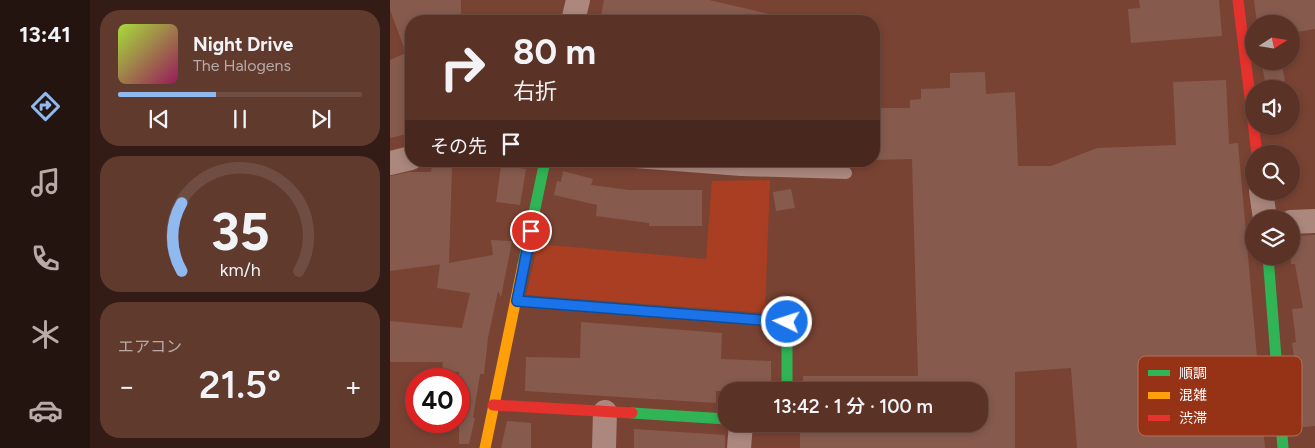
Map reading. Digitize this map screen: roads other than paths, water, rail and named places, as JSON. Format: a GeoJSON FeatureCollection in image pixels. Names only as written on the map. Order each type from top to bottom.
{"type":"FeatureCollection","features":[{"type":"Feature","properties":{"kind":"street"},"geometry":{"type":"LineString","coordinates":[[575,15],[578,0]]}},
{"type":"Feature","properties":{"kind":"street"},"geometry":{"type":"LineString","coordinates":[[1238,0],[1256,145]]}},
{"type":"Feature","properties":{"kind":"street"},"geometry":{"type":"LineString","coordinates":[[390,163],[405,159]]}},
{"type":"Feature","properties":{"kind":"street"},"geometry":{"type":"LineString","coordinates":[[486,448],[493,406],[517,301],[544,167]]}},
{"type":"Feature","properties":{"kind":"street"},"geometry":{"type":"LineString","coordinates":[[1300,222],[1315,221]]}},
{"type":"Feature","properties":{"kind":"street"},"geometry":{"type":"LineString","coordinates":[[1269,265],[1276,356]]}},
{"type":"Feature","properties":{"kind":"street"},"geometry":{"type":"LineString","coordinates":[[517,301],[787,322],[787,382]]}},
{"type":"Feature","properties":{"kind":"street"},"geometry":{"type":"LineString","coordinates":[[493,406],[718,419]]}},
{"type":"Feature","properties":{"kind":"street"},"geometry":{"type":"LineString","coordinates":[[604,448],[605,412]]}},
{"type":"Feature","properties":{"kind":"street"},"geometry":{"type":"LineString","coordinates":[[739,448],[740,432]]}},
{"type":"Feature","properties":{"kind":"lane"},"geometry":{"type":"LineString","coordinates":[[712,167],[741,170],[846,173]]}}]}
